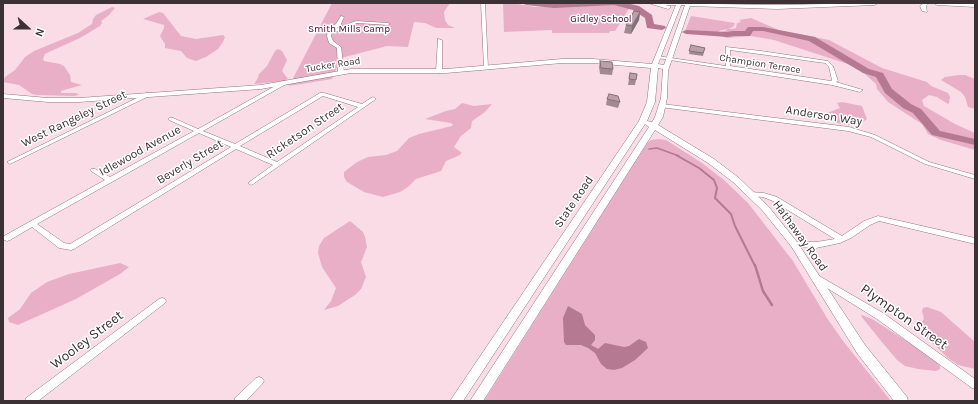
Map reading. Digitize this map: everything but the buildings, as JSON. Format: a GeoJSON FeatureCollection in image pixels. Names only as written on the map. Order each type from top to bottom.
{"type":"FeatureCollection","features":[{"type":"Feature","properties":{"kind":"main road"},"geometry":{"type":"LineString","coordinates":[[652,3],[668,7],[675,11]]}},
{"type":"Feature","properties":{"kind":"main road"},"geometry":{"type":"LineString","coordinates":[[662,3],[783,7],[875,3]]}},
{"type":"Feature","properties":{"kind":"main road"},"geometry":{"type":"LineString","coordinates":[[736,3],[803,3]]}},
{"type":"Feature","properties":{"kind":"main road"},"geometry":{"type":"LineString","coordinates":[[926,3],[923,6],[926,10]]}},
{"type":"Feature","properties":{"kind":"main road"},"geometry":{"type":"LineString","coordinates":[[937,3],[975,5]]}},
{"type":"Feature","properties":{"kind":"main road","name":"State Road"},"geometry":{"type":"LineString","coordinates":[[456,401],[539,279],[643,121],[652,96],[656,61],[678,4]]}},
{"type":"Feature","properties":{"kind":"main road","name":"State Road"},"geometry":{"type":"LineString","coordinates":[[476,401],[659,117],[662,106],[666,67],[688,4]]}},
{"type":"Feature","properties":{"kind":"main road","name":"Tucker Road"},"geometry":{"type":"LineString","coordinates":[[3,96],[66,101],[243,88],[284,83],[341,72],[367,70],[439,71],[575,61],[656,61],[666,67]]}},
{"type":"Feature","properties":{"kind":"main road","name":"Hathaway Road"},"geometry":{"type":"LineString","coordinates":[[643,121],[703,155],[728,173],[752,194],[776,220],[794,244],[861,349],[902,401]]}},
{"type":"Feature","properties":{"kind":"main road"},"geometry":{"type":"LineString","coordinates":[[539,279],[552,284]]}},
{"type":"Feature","properties":{"kind":"street"},"geometry":{"type":"LineString","coordinates":[[483,3],[486,68]]}},
{"type":"Feature","properties":{"kind":"street"},"geometry":{"type":"LineString","coordinates":[[341,72],[339,47],[331,42],[329,36],[330,30],[338,25],[342,17]]}},
{"type":"Feature","properties":{"kind":"street"},"geometry":{"type":"LineString","coordinates":[[330,33],[356,22],[388,24]]}},
{"type":"Feature","properties":{"kind":"street"},"geometry":{"type":"LineString","coordinates":[[439,71],[440,40]]}},
{"type":"Feature","properties":{"kind":"street"},"geometry":{"type":"LineString","coordinates":[[728,68],[728,48],[827,63],[831,66],[835,81],[832,83]]}},
{"type":"Feature","properties":{"kind":"street","name":"Champion Terrace"},"geometry":{"type":"LineString","coordinates":[[656,61],[669,59],[832,83],[860,90]]}},
{"type":"Feature","properties":{"kind":"street","name":"Idlewood Avenue"},"geometry":{"type":"LineString","coordinates":[[7,238],[284,83]]}},
{"type":"Feature","properties":{"kind":"street","name":"Beverly Street"},"geometry":{"type":"LineString","coordinates":[[32,224],[62,246],[69,247],[322,94],[361,106]]}},
{"type":"Feature","properties":{"kind":"street","name":"West Rangeley Street"},"geometry":{"type":"LineString","coordinates":[[10,162],[147,95]]}},
{"type":"Feature","properties":{"kind":"street","name":"Ricketson Street"},"geometry":{"type":"LineString","coordinates":[[251,183],[276,164],[373,99]]}},
{"type":"Feature","properties":{"kind":"street","name":"Anderson Way"},"geometry":{"type":"LineString","coordinates":[[662,106],[849,129],[873,136],[927,163],[975,176]]}},
{"type":"Feature","properties":{"kind":"street"},"geometry":{"type":"LineString","coordinates":[[171,119],[276,164]]}},
{"type":"Feature","properties":{"kind":"street"},"geometry":{"type":"LineString","coordinates":[[93,170],[110,180]]}},
{"type":"Feature","properties":{"kind":"street"},"geometry":{"type":"LineString","coordinates":[[752,194],[764,195],[775,199],[842,239]]}},
{"type":"Feature","properties":{"kind":"street"},"geometry":{"type":"LineString","coordinates":[[794,244],[816,245],[842,239],[867,223],[878,218],[975,241]]}},
{"type":"Feature","properties":{"kind":"street","name":"Plympton Street"},"geometry":{"type":"LineString","coordinates":[[814,276],[873,312],[975,386]]}},
{"type":"Feature","properties":{"kind":"street","name":"Wooley Street"},"geometry":{"type":"LineString","coordinates":[[30,401],[162,302]]}},
{"type":"Feature","properties":{"kind":"street"},"geometry":{"type":"LineString","coordinates":[[239,401],[259,381]]}},
{"type":"Feature","properties":{"kind":"green space","name":"Smith Mills Camp"},"geometry":{"type":"Polygon","coordinates":[[[332,3],[450,3],[444,12],[445,20],[448,25],[455,28],[436,28],[425,23],[414,22],[408,47],[387,46],[341,58],[332,79],[289,86],[332,3]]]}},
{"type":"Feature","properties":{"kind":"green space","name":"Gidley School"},"geometry":{"type":"Polygon","coordinates":[[[503,3],[535,7],[618,4],[630,7],[615,31],[610,31],[609,33],[552,33],[552,30],[504,32],[503,3]]]}},
{"type":"Feature","properties":{"kind":"green space"},"geometry":{"type":"Polygon","coordinates":[[[112,7],[115,8],[101,21],[102,23],[100,26],[80,38],[45,54],[43,59],[44,61],[64,66],[70,75],[71,82],[82,85],[61,91],[61,93],[76,93],[79,95],[36,95],[19,85],[3,82],[5,77],[15,70],[25,57],[34,51],[78,33],[92,24],[96,15],[112,7]]]}},
{"type":"Feature","properties":{"kind":"green space"},"geometry":{"type":"Polygon","coordinates":[[[159,12],[163,13],[181,36],[196,39],[223,35],[225,37],[223,42],[218,49],[206,57],[196,61],[187,58],[181,51],[165,48],[165,44],[160,36],[164,25],[143,19],[159,12]]]}},
{"type":"Feature","properties":{"kind":"green space"},"geometry":{"type":"Polygon","coordinates":[[[691,16],[735,23],[733,27],[729,29],[736,28],[737,23],[741,22],[739,20],[751,18],[779,30],[829,40],[882,68],[927,82],[931,86],[948,93],[950,97],[948,104],[937,97],[929,95],[922,100],[924,106],[955,124],[975,133],[975,150],[941,140],[928,134],[922,124],[888,102],[877,89],[876,84],[857,67],[774,40],[751,36],[727,38],[720,36],[721,32],[727,29],[719,31],[718,34],[685,31],[691,16]]]}},
{"type":"Feature","properties":{"kind":"green space"},"geometry":{"type":"Polygon","coordinates":[[[278,49],[282,51],[287,60],[282,71],[288,79],[284,81],[254,84],[259,74],[267,66],[275,51],[278,49]]]}},
{"type":"Feature","properties":{"kind":"green space"},"geometry":{"type":"Polygon","coordinates":[[[965,75],[975,79],[975,109],[968,107],[965,97],[961,92],[941,80],[945,77],[965,75]]]}},
{"type":"Feature","properties":{"kind":"green space"},"geometry":{"type":"Polygon","coordinates":[[[842,102],[862,106],[867,119],[860,124],[849,125],[837,123],[825,116],[827,113],[840,108],[837,103],[842,102]]]}},
{"type":"Feature","properties":{"kind":"green space"},"geometry":{"type":"Polygon","coordinates":[[[462,103],[474,106],[492,104],[485,112],[472,121],[471,128],[461,136],[454,147],[462,153],[446,161],[441,171],[416,179],[400,192],[383,197],[364,192],[347,182],[344,177],[344,172],[357,162],[368,157],[386,155],[397,151],[409,138],[419,134],[452,126],[453,125],[451,123],[425,119],[455,109],[462,103]]]}},
{"type":"Feature","properties":{"kind":"green space"},"geometry":{"type":"Polygon","coordinates":[[[651,140],[666,140],[702,163],[724,180],[748,203],[793,261],[827,318],[843,341],[891,401],[484,401],[647,143],[651,140]]]}},
{"type":"Feature","properties":{"kind":"green space"},"geometry":{"type":"Polygon","coordinates":[[[350,221],[363,232],[365,237],[367,247],[361,262],[366,277],[361,289],[355,295],[338,306],[324,310],[331,301],[336,288],[322,267],[318,253],[319,246],[324,238],[350,221]]]}},
{"type":"Feature","properties":{"kind":"green space"},"geometry":{"type":"Polygon","coordinates":[[[120,263],[129,267],[120,274],[76,299],[18,325],[9,322],[8,318],[20,309],[31,293],[47,282],[69,274],[120,263]]]}},
{"type":"Feature","properties":{"kind":"green space"},"geometry":{"type":"Polygon","coordinates":[[[927,307],[941,312],[975,342],[975,369],[958,365],[948,358],[919,330],[918,326],[924,319],[922,311],[923,308],[927,307]]]}},
{"type":"Feature","properties":{"kind":"green space"},"geometry":{"type":"Polygon","coordinates":[[[862,315],[872,319],[932,357],[940,366],[940,369],[936,371],[905,366],[897,360],[861,316],[862,315]]]}},
{"type":"Feature","properties":{"kind":"shaded area"},"geometry":{"type":"Polygon","coordinates":[[[568,306],[582,314],[585,325],[595,335],[595,340],[591,345],[598,349],[605,343],[624,347],[629,346],[639,339],[646,342],[648,348],[635,360],[622,368],[614,370],[607,369],[601,364],[595,353],[588,348],[581,345],[566,345],[564,342],[563,318],[568,306]]]}},
{"type":"Feature","properties":{"kind":"waterway"},"geometry":{"type":"LineString","coordinates":[[526,3],[554,6],[612,3]]}},
{"type":"Feature","properties":{"kind":"waterway"},"geometry":{"type":"LineString","coordinates":[[617,3],[636,8],[649,17],[650,26],[662,28]]}},
{"type":"Feature","properties":{"kind":"waterway"},"geometry":{"type":"LineString","coordinates":[[686,32],[728,35],[733,33],[747,34],[751,29],[763,29],[812,39],[866,71],[880,75],[888,91],[907,106],[917,111],[936,133],[975,142]]}},
{"type":"Feature","properties":{"kind":"waterway"},"geometry":{"type":"LineString","coordinates":[[649,149],[657,148],[679,156]]}},
{"type":"Feature","properties":{"kind":"waterway"},"geometry":{"type":"LineString","coordinates":[[676,155],[699,168],[714,180],[717,188],[715,198],[731,214],[735,226],[755,266]]}},
{"type":"Feature","properties":{"kind":"waterway"},"geometry":{"type":"LineString","coordinates":[[755,265],[763,291],[772,305]]}}]}
